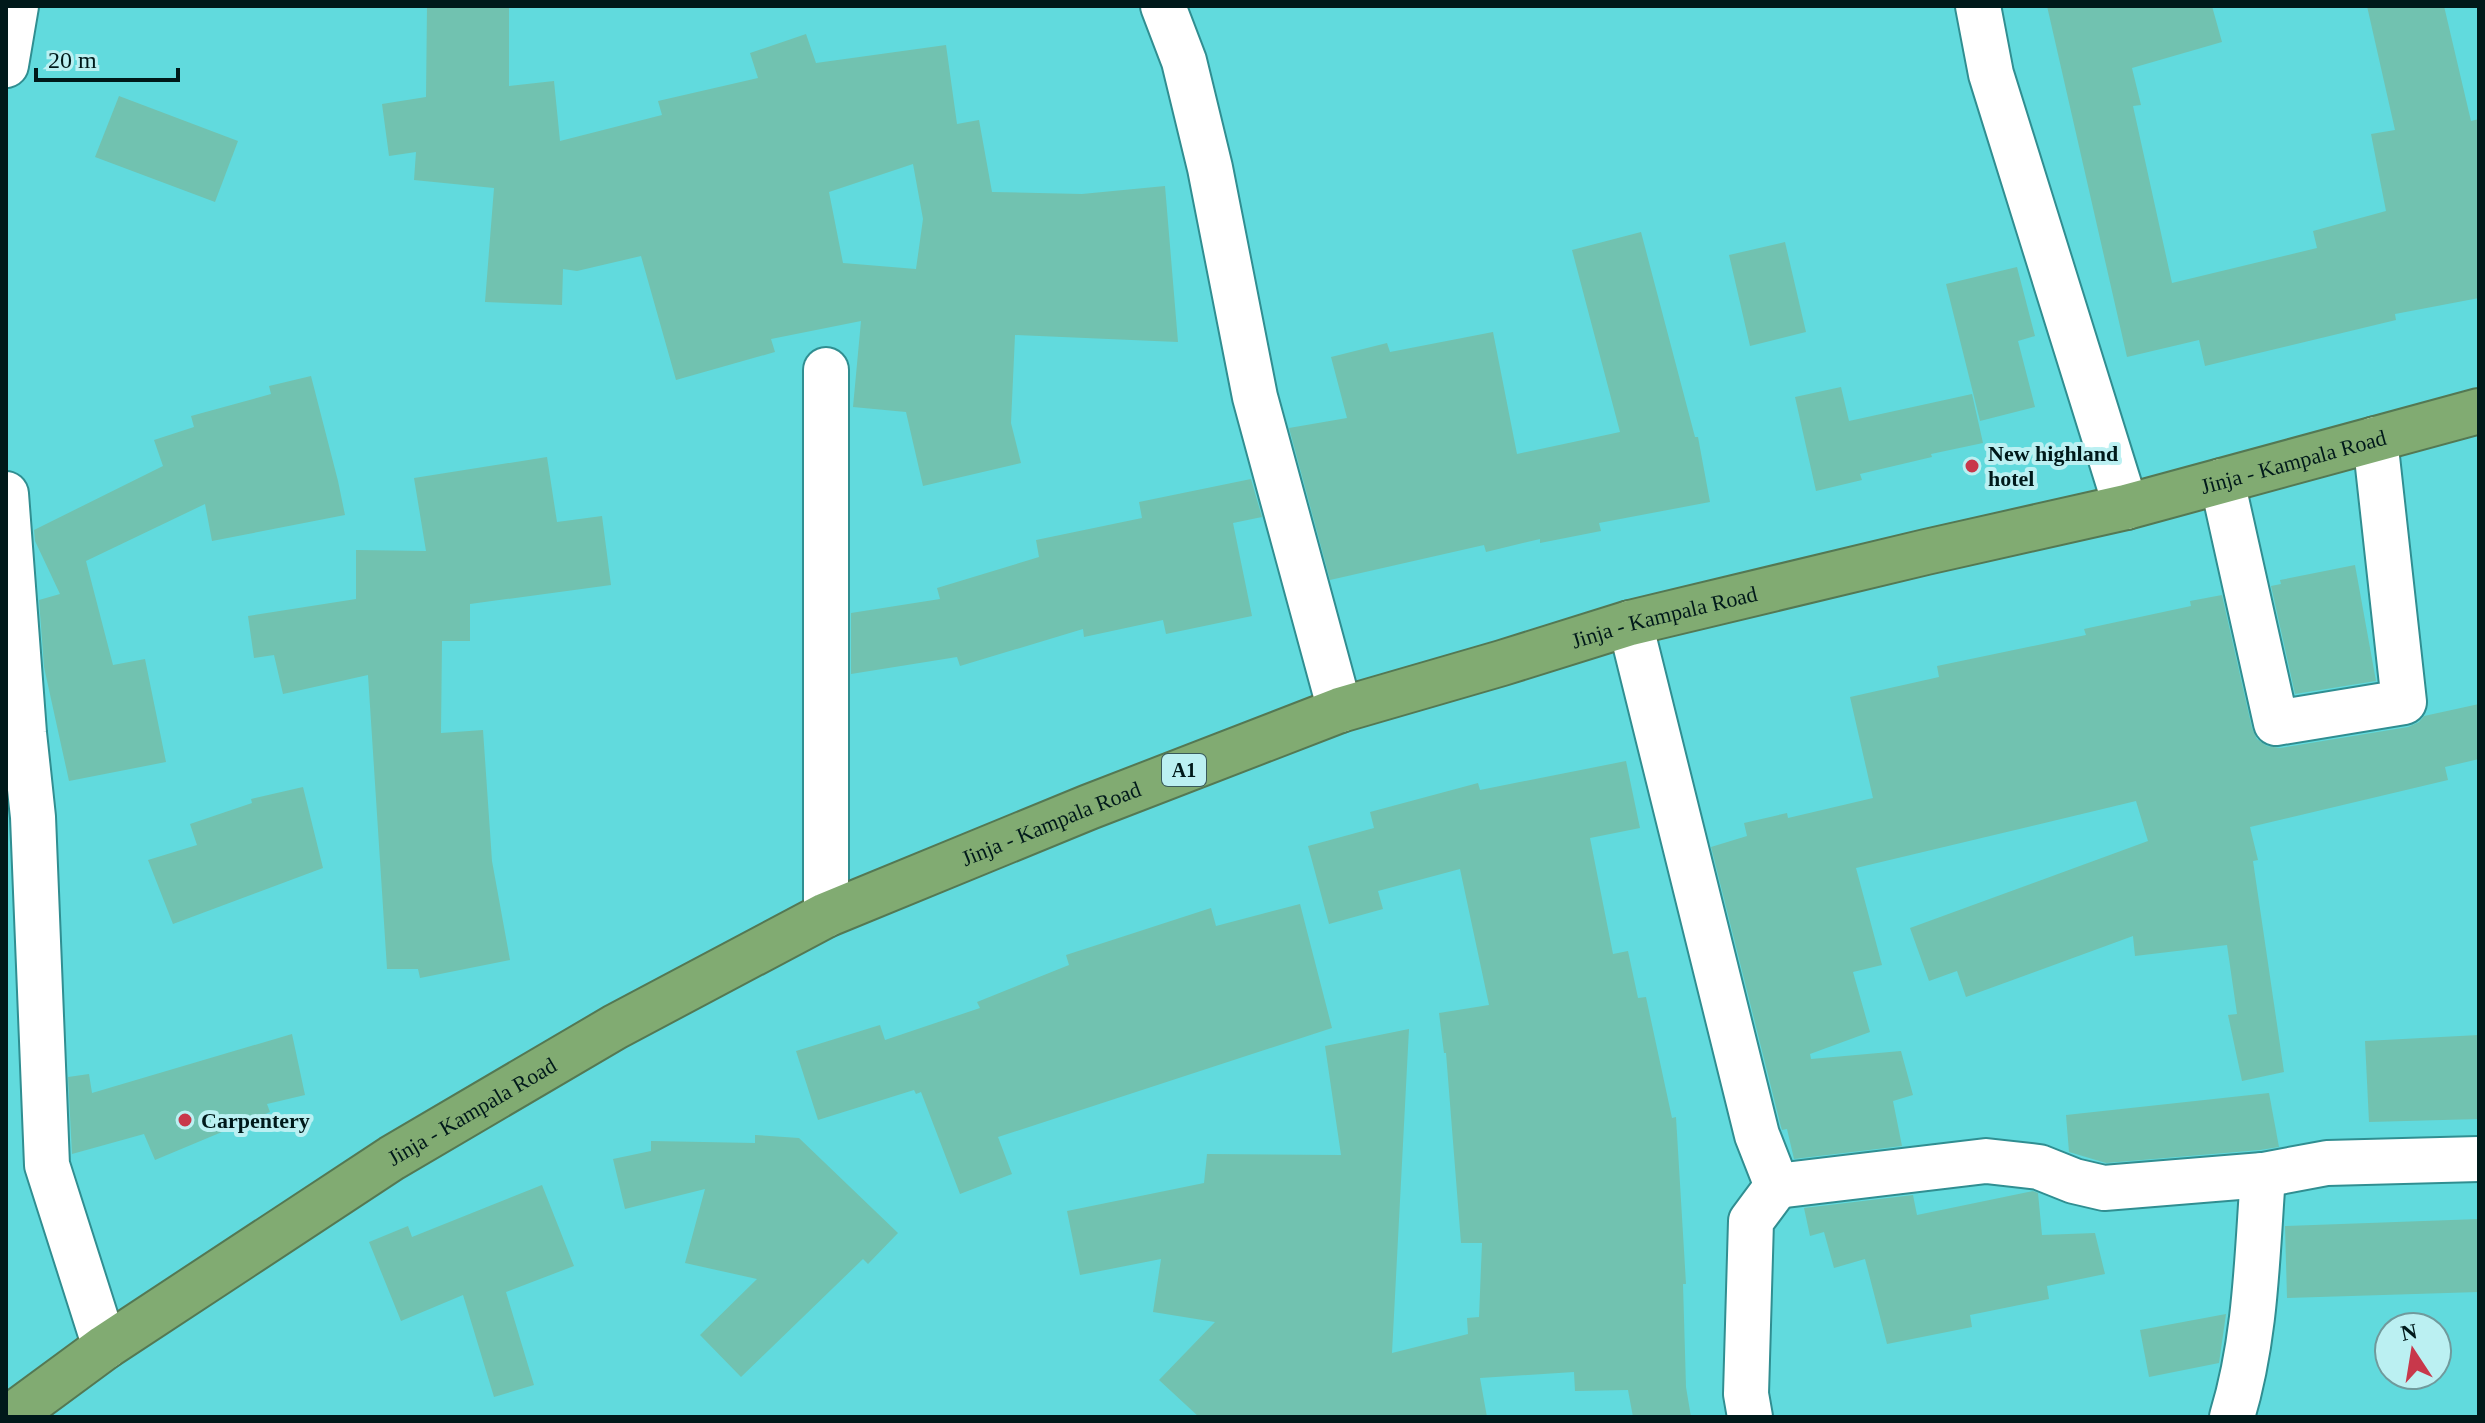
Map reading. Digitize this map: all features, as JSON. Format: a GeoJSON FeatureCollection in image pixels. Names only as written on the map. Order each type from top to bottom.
{"type":"FeatureCollection","features":[{"type":"Feature","properties":{"kind":"highway","name":"Jinja - Kampala Road"},"geometry":{"type":"LineString","coordinates":[[10,1417],[105,1347],[392,1158],[615,1027],[826,915],[1089,807],[1340,710],[1630,623],[2126,507],[2479,411]]}},
{"type":"Feature","properties":{"kind":"street"},"geometry":{"type":"LineString","coordinates":[[6,65],[16,6]]}},
{"type":"Feature","properties":{"kind":"street"},"geometry":{"type":"LineString","coordinates":[[1163,6],[1184,61],[1210,168],[1255,397],[1340,710]]}},
{"type":"Feature","properties":{"kind":"street"},"geometry":{"type":"LineString","coordinates":[[1978,6],[1991,74],[2126,507]]}},
{"type":"Feature","properties":{"kind":"street"},"geometry":{"type":"LineString","coordinates":[[826,370],[826,915]]}},
{"type":"Feature","properties":{"kind":"street"},"geometry":{"type":"LineString","coordinates":[[2222,481],[2276,723],[2404,702],[2375,439]]}},
{"type":"Feature","properties":{"kind":"street"},"geometry":{"type":"LineString","coordinates":[[6,494],[24,733],[20,818],[47,1165],[105,1347]]}},
{"type":"Feature","properties":{"kind":"street"},"geometry":{"type":"LineString","coordinates":[[1630,623],[1757,1135],[1777,1186]]}},
{"type":"Feature","properties":{"kind":"street"},"geometry":{"type":"LineString","coordinates":[[1750,1417],[1746,1394],[1751,1221],[1777,1186],[1986,1161],[2039,1167],[2074,1181],[2104,1188],[2263,1175],[2327,1163],[2479,1159]]}},
{"type":"Feature","properties":{"kind":"street"},"geometry":{"type":"LineString","coordinates":[[2232,1417],[2254,1311],[2263,1175]]}},
{"type":"Feature","properties":{"kind":"building"},"geometry":{"type":"Polygon","coordinates":[[[427,6],[509,6],[509,86],[554,81],[560,141],[662,115],[658,101],[758,78],[750,53],[806,34],[816,63],[946,45],[957,124],[979,120],[992,192],[1082,194],[1165,186],[1178,342],[1015,335],[1011,423],[1021,463],[923,486],[906,412],[853,407],[861,321],[771,339],[775,352],[676,380],[641,256],[577,271],[563,269],[562,305],[485,302],[494,188],[414,180],[416,152],[389,156],[382,104],[426,97],[427,6]],[[913,164],[829,192],[843,263],[916,269],[923,219],[913,164]]]}},
{"type":"Feature","properties":{"kind":"building"},"geometry":{"type":"Polygon","coordinates":[[[2047,6],[2212,6],[2222,42],[2132,68],[2141,105],[2133,106],[2172,283],[2317,248],[2313,231],[2386,211],[2371,134],[2395,130],[2367,6],[2444,6],[2471,121],[2479,119],[2479,298],[2395,314],[2396,320],[2205,366],[2199,340],[2127,357],[2047,6]]]}},
{"type":"Feature","properties":{"kind":"building"},"geometry":{"type":"Polygon","coordinates":[[[119,96],[238,141],[215,202],[95,157],[119,96]]]}},
{"type":"Feature","properties":{"kind":"building"},"geometry":{"type":"Polygon","coordinates":[[[1641,232],[1695,437],[1698,437],[1710,502],[1599,523],[1601,531],[1540,543],[1540,539],[1486,552],[1484,545],[1330,580],[1289,428],[1347,418],[1331,357],[1387,343],[1390,352],[1493,332],[1517,454],[1620,432],[1572,250],[1641,232]]]}},
{"type":"Feature","properties":{"kind":"building"},"geometry":{"type":"Polygon","coordinates":[[[1785,242],[1806,332],[1750,346],[1729,255],[1785,242]]]}},
{"type":"Feature","properties":{"kind":"building"},"geometry":{"type":"Polygon","coordinates":[[[2017,267],[2035,336],[2018,341],[2035,407],[1980,421],[1946,284],[2017,267]]]}},
{"type":"Feature","properties":{"kind":"building"},"geometry":{"type":"Polygon","coordinates":[[[311,376],[345,515],[212,541],[205,504],[86,561],[113,665],[145,659],[166,762],[69,781],[44,667],[39,600],[60,594],[35,541],[34,530],[163,466],[154,440],[194,427],[191,416],[271,394],[269,386],[311,376]]]}},
{"type":"Feature","properties":{"kind":"building"},"geometry":{"type":"Polygon","coordinates":[[[1841,387],[1849,421],[1972,394],[1983,443],[1860,474],[1862,480],[1816,491],[1795,397],[1841,387]]]}},
{"type":"Feature","properties":{"kind":"building"},"geometry":{"type":"Polygon","coordinates":[[[547,457],[557,522],[602,516],[611,585],[470,604],[470,641],[442,641],[441,733],[483,730],[492,861],[510,960],[420,978],[418,969],[387,969],[368,675],[283,694],[274,655],[254,658],[248,616],[356,599],[356,550],[426,551],[414,478],[547,457]]]}},
{"type":"Feature","properties":{"kind":"building"},"geometry":{"type":"Polygon","coordinates":[[[1251,479],[1262,517],[1233,523],[1252,616],[1166,634],[1163,620],[1084,637],[1083,629],[960,666],[957,657],[851,674],[851,613],[940,599],[937,588],[1039,557],[1036,540],[1142,518],[1139,502],[1251,479]]]}},
{"type":"Feature","properties":{"kind":"building"},"geometry":{"type":"Polygon","coordinates":[[[2355,565],[2376,681],[2295,694],[2271,586],[2281,584],[2280,580],[2355,565]]]}},
{"type":"Feature","properties":{"kind":"building"},"geometry":{"type":"Polygon","coordinates":[[[2222,595],[2252,728],[2257,739],[2267,746],[2280,748],[2408,727],[2424,716],[2479,704],[2479,759],[2445,767],[2448,780],[2250,827],[2258,860],[2253,861],[2284,1072],[2242,1081],[2228,1015],[2237,1014],[2227,945],[2135,956],[2133,936],[1966,997],[1957,971],[1929,981],[1910,928],[2148,841],[2136,801],[1856,868],[1882,965],[1853,972],[1870,1032],[1810,1054],[1811,1059],[1901,1051],[1913,1095],[1893,1101],[1902,1146],[1794,1159],[1787,1129],[1782,1130],[1781,1127],[1711,847],[1747,836],[1744,823],[1787,813],[1788,818],[1873,798],[1850,697],[1939,677],[1937,666],[2086,635],[2084,629],[2191,606],[2190,601],[2222,595]]]}},
{"type":"Feature","properties":{"kind":"building"},"geometry":{"type":"Polygon","coordinates":[[[1626,761],[1640,828],[1590,838],[1613,954],[1628,951],[1638,998],[1646,997],[1672,1118],[1676,1117],[1686,1284],[1683,1284],[1686,1387],[1691,1417],[1633,1417],[1628,1390],[1575,1391],[1574,1372],[1480,1378],[1487,1417],[1199,1417],[1159,1380],[1215,1322],[1153,1312],[1161,1259],[1080,1275],[1067,1211],[1204,1183],[1207,1154],[1341,1155],[1325,1046],[1409,1029],[1392,1353],[1468,1334],[1467,1318],[1479,1317],[1482,1243],[1461,1243],[1446,1053],[1439,1013],[1489,1005],[1460,869],[1378,891],[1383,909],[1329,924],[1308,846],[1374,828],[1370,812],[1478,783],[1480,790],[1626,761]]]}},
{"type":"Feature","properties":{"kind":"building"},"geometry":{"type":"Polygon","coordinates":[[[303,787],[323,868],[173,924],[148,860],[197,845],[190,824],[252,803],[251,799],[303,787]]]}},
{"type":"Feature","properties":{"kind":"building"},"geometry":{"type":"Polygon","coordinates":[[[1300,904],[1332,1028],[998,1137],[1012,1174],[960,1194],[921,1092],[916,1094],[914,1090],[818,1120],[796,1051],[880,1025],[885,1040],[980,1008],[977,1002],[1069,965],[1066,955],[1211,908],[1216,926],[1300,904]]]}},
{"type":"Feature","properties":{"kind":"building"},"geometry":{"type":"Polygon","coordinates":[[[292,1034],[305,1095],[267,1104],[270,1112],[155,1160],[144,1134],[72,1154],[68,1077],[89,1074],[92,1093],[292,1034]]]}},
{"type":"Feature","properties":{"kind":"building"},"geometry":{"type":"Polygon","coordinates":[[[2479,1035],[2479,1119],[2369,1122],[2365,1041],[2479,1035]]]}},
{"type":"Feature","properties":{"kind":"building"},"geometry":{"type":"Polygon","coordinates":[[[2269,1093],[2279,1147],[2106,1163],[2069,1152],[2066,1115],[2269,1093]]]}},
{"type":"Feature","properties":{"kind":"building"},"geometry":{"type":"Polygon","coordinates":[[[755,1135],[799,1138],[898,1233],[868,1264],[863,1259],[741,1377],[700,1335],[757,1279],[685,1263],[705,1189],[625,1209],[613,1159],[651,1151],[651,1141],[755,1143],[755,1135]]]}},
{"type":"Feature","properties":{"kind":"building"},"geometry":{"type":"Polygon","coordinates":[[[542,1185],[574,1266],[506,1292],[534,1385],[494,1397],[463,1295],[401,1321],[369,1242],[408,1226],[412,1237],[542,1185]]]}},
{"type":"Feature","properties":{"kind":"building"},"geometry":{"type":"Polygon","coordinates":[[[2033,1191],[2038,1193],[2042,1235],[2095,1233],[2105,1274],[2047,1286],[2049,1299],[1970,1315],[1972,1327],[1887,1344],[1865,1259],[1834,1268],[1824,1232],[1810,1236],[1804,1208],[1913,1195],[1917,1215],[2033,1191]]]}},
{"type":"Feature","properties":{"kind":"building"},"geometry":{"type":"Polygon","coordinates":[[[2479,1219],[2479,1292],[2287,1298],[2285,1226],[2479,1219]]]}},
{"type":"Feature","properties":{"kind":"building"},"geometry":{"type":"Polygon","coordinates":[[[2226,1314],[2219,1363],[2149,1377],[2140,1330],[2226,1314]]]}},
{"type":"Feature","properties":{"kind":"place","name":"New highland hotel"},"geometry":{"type":"Point","coordinates":[1972,466]}},
{"type":"Feature","properties":{"kind":"place","name":"Carpentery"},"geometry":{"type":"Point","coordinates":[185,1120]}}]}
